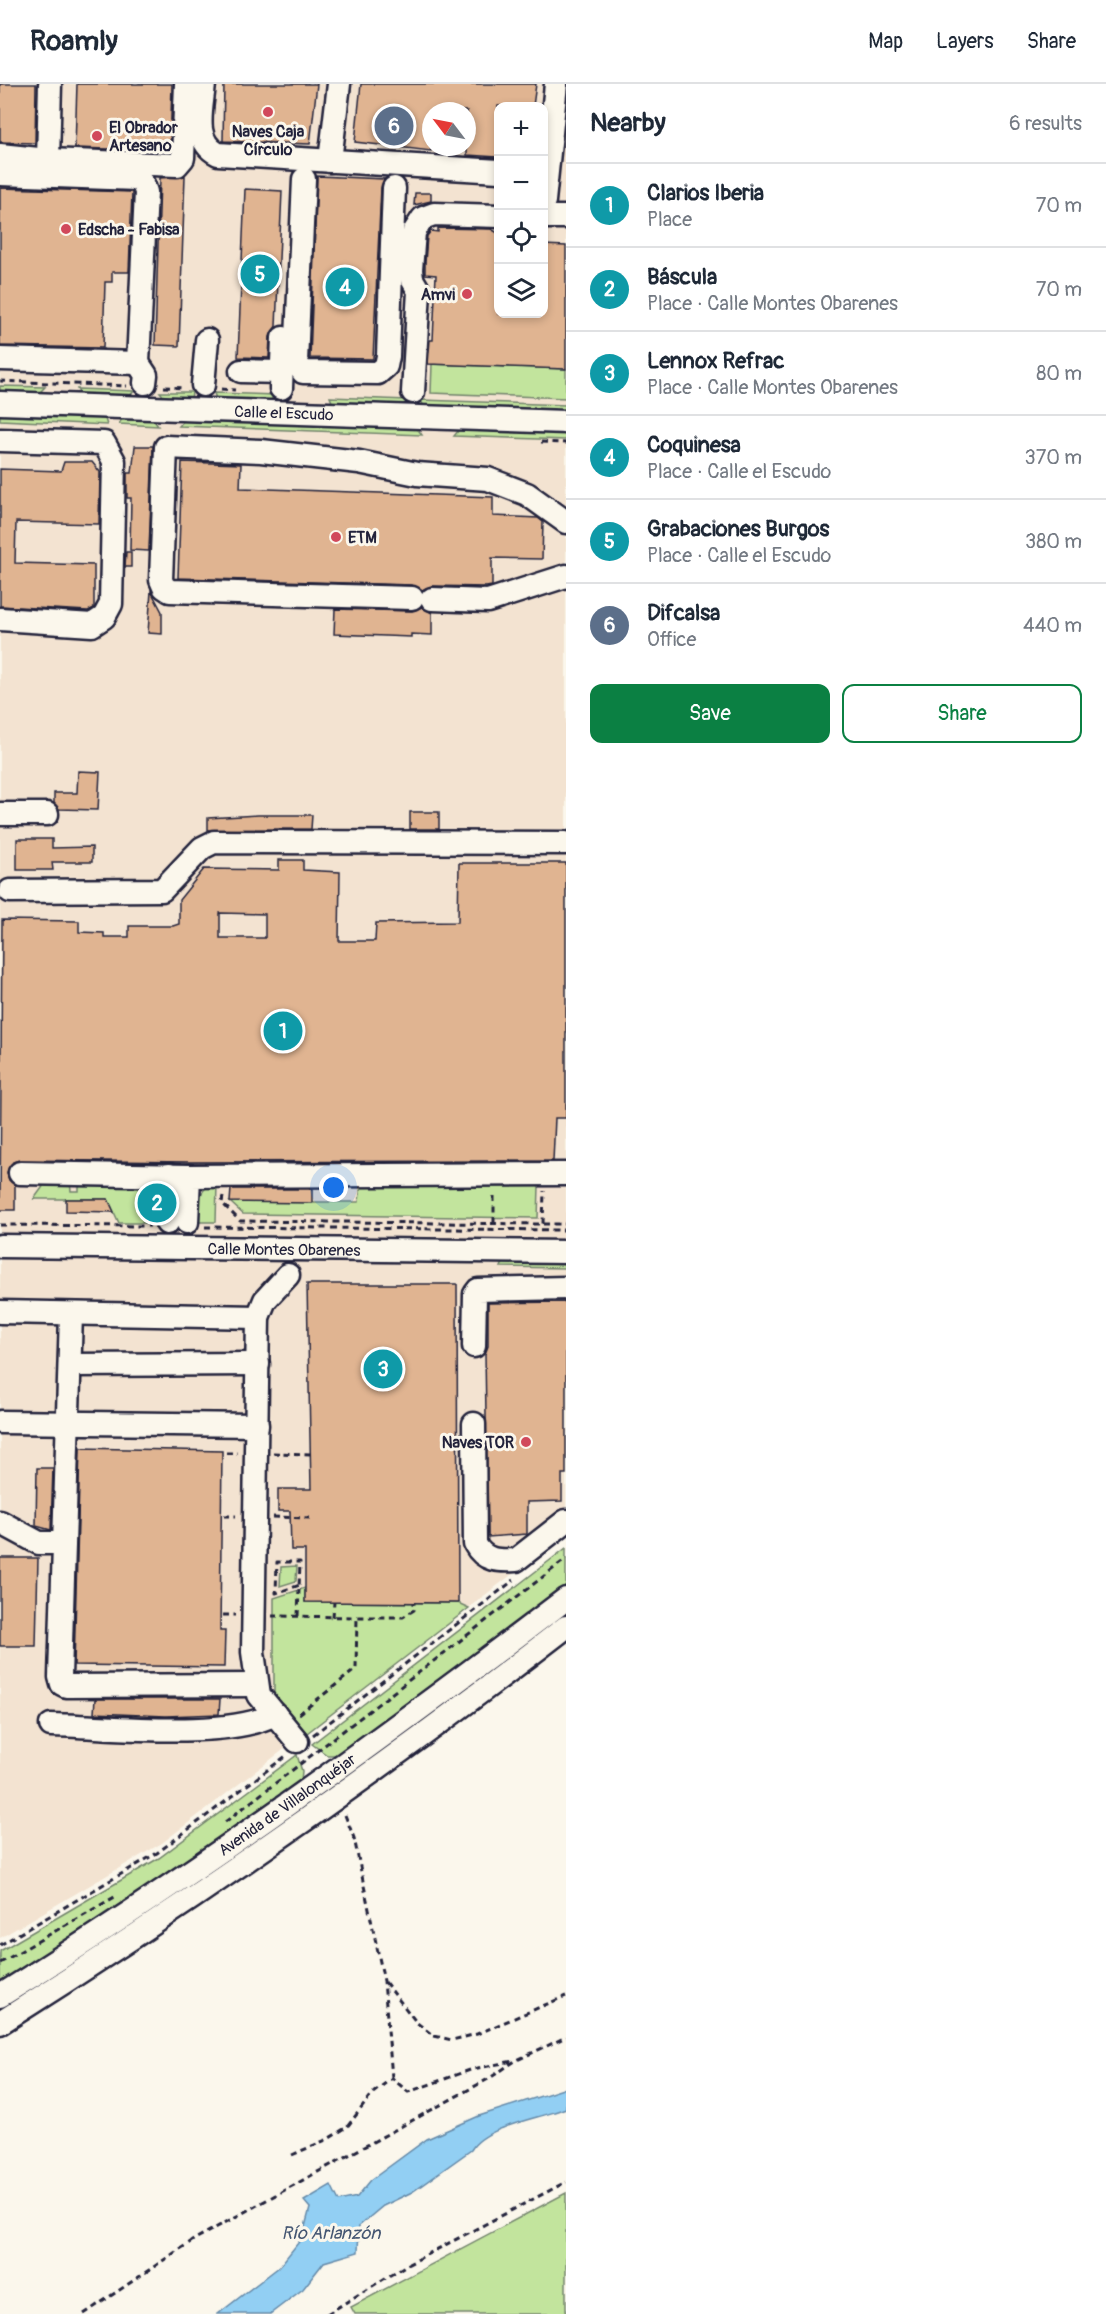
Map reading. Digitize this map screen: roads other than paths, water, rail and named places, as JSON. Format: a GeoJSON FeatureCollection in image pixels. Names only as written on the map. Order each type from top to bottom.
{"type":"FeatureCollection","features":[{"type":"Feature","properties":{"kind":"street"},"geometry":{"type":"LineString","coordinates":[[48,160],[50,84]]}},
{"type":"Feature","properties":{"kind":"street"},"geometry":{"type":"LineString","coordinates":[[0,155],[48,160],[180,163],[186,84]]}},
{"type":"Feature","properties":{"kind":"street"},"geometry":{"type":"LineString","coordinates":[[204,84],[201,138],[207,149],[218,154],[494,171]]}},
{"type":"Feature","properties":{"kind":"street"},"geometry":{"type":"LineString","coordinates":[[330,161],[339,84]]}},
{"type":"Feature","properties":{"kind":"street"},"geometry":{"type":"LineString","coordinates":[[552,170],[556,84]]}},
{"type":"Feature","properties":{"kind":"street"},"geometry":{"type":"LineString","coordinates":[[0,174],[137,179],[143,183],[146,192],[142,373],[62,370],[0,359]]}},
{"type":"Feature","properties":{"kind":"street"},"geometry":{"type":"LineString","coordinates":[[241,371],[281,380],[297,180],[296,362],[303,372],[321,381],[378,373],[386,366],[394,188]]}},
{"type":"Feature","properties":{"kind":"street"},"geometry":{"type":"LineString","coordinates":[[413,392],[419,291],[412,279],[411,270],[417,224],[423,218],[434,214],[494,216]]}},
{"type":"Feature","properties":{"kind":"street"},"geometry":{"type":"LineString","coordinates":[[548,217],[566,218]]}},
{"type":"Feature","properties":{"kind":"street"},"geometry":{"type":"LineString","coordinates":[[203,385],[207,340]]}},
{"type":"Feature","properties":{"kind":"street","name":"Calle el Escudo"},"geometry":{"type":"LineString","coordinates":[[0,403],[566,422]]}},
{"type":"Feature","properties":{"kind":"street"},"geometry":{"type":"LineString","coordinates":[[0,440],[108,437],[114,461],[109,611],[92,625],[0,619]]}},
{"type":"Feature","properties":{"kind":"street"},"geometry":{"type":"LineString","coordinates":[[566,522],[527,494],[488,479],[417,474],[359,462],[166,440],[161,580],[164,587],[170,591],[488,601],[566,576]]}},
{"type":"Feature","properties":{"kind":"street"},"geometry":{"type":"LineString","coordinates":[[0,814],[46,814]]}},
{"type":"Feature","properties":{"kind":"street"},"geometry":{"type":"LineString","coordinates":[[10,891],[162,890],[202,848],[214,842],[566,843]]}},
{"type":"Feature","properties":{"kind":"street"},"geometry":{"type":"LineString","coordinates":[[21,1173],[224,1176],[555,1174]]}},
{"type":"Feature","properties":{"kind":"street"},"geometry":{"type":"LineString","coordinates":[[177,1225],[179,1175]]}},
{"type":"Feature","properties":{"kind":"street","name":"Calle Montes Obarenes"},"geometry":{"type":"LineString","coordinates":[[0,1246],[566,1252]]}},
{"type":"Feature","properties":{"kind":"street"},"geometry":{"type":"LineString","coordinates":[[288,1275],[265,1299],[258,1317],[254,1616],[256,1685],[260,1695],[285,1715],[297,1741]]}},
{"type":"Feature","properties":{"kind":"street"},"geometry":{"type":"LineString","coordinates":[[474,1346],[475,1294],[478,1290],[492,1283],[566,1288]]}},
{"type":"Feature","properties":{"kind":"street"},"geometry":{"type":"LineString","coordinates":[[0,1312],[258,1317]]}},
{"type":"Feature","properties":{"kind":"street"},"geometry":{"type":"LineString","coordinates":[[71,1314],[60,1677],[62,1684],[66,1686],[256,1685]]}},
{"type":"Feature","properties":{"kind":"street"},"geometry":{"type":"LineString","coordinates":[[70,1365],[258,1364]]}},
{"type":"Feature","properties":{"kind":"street"},"geometry":{"type":"LineString","coordinates":[[0,1422],[257,1425]]}},
{"type":"Feature","properties":{"kind":"street"},"geometry":{"type":"LineString","coordinates":[[474,1424],[475,1544],[479,1552],[488,1558],[516,1560],[566,1521]]}},
{"type":"Feature","properties":{"kind":"street"},"geometry":{"type":"LineString","coordinates":[[0,1521],[39,1543],[64,1543]]}},
{"type":"Feature","properties":{"kind":"street","name":"Avenida de Villalonquéjar"},"geometry":{"type":"LineString","coordinates":[[0,1996],[156,1896],[277,1813],[566,1599]]}},
{"type":"Feature","properties":{"kind":"street","name":"Avenida de Villalonquéjar"},"geometry":{"type":"LineString","coordinates":[[0,2024],[171,1913],[337,1797],[566,1627]]}},
{"type":"Feature","properties":{"kind":"street"},"geometry":{"type":"LineString","coordinates":[[51,1725],[222,1728],[257,1723],[285,1715]]}},
{"type":"Feature","properties":{"kind":"water","name":"Río Arlanzón"},"geometry":{"type":"Polygon","coordinates":[[[566,2088],[566,2108],[514,2124],[488,2135],[471,2150],[412,2192],[383,2206],[359,2226],[358,2252],[324,2262],[303,2289],[270,2314],[218,2314],[279,2267],[302,2238],[310,2208],[304,2201],[331,2185],[339,2201],[357,2197],[371,2180],[427,2139],[479,2116],[566,2088]]]}},
{"type":"Feature","properties":{"kind":"place","name":"Naves Caja Círculo"},"geometry":{"type":"Point","coordinates":[268,112]}},
{"type":"Feature","properties":{"kind":"place","name":"Difcalsa"},"geometry":{"type":"Point","coordinates":[394,126]}},
{"type":"Feature","properties":{"kind":"place","name":"El Obrador Artesano"},"geometry":{"type":"Point","coordinates":[97,136]}},
{"type":"Feature","properties":{"kind":"place","name":"Edscha - Fabisa"},"geometry":{"type":"Point","coordinates":[66,229]}},
{"type":"Feature","properties":{"kind":"place","name":"Grabaciones Burgos"},"geometry":{"type":"Point","coordinates":[260,274]}},
{"type":"Feature","properties":{"kind":"place","name":"Coquinesa"},"geometry":{"type":"Point","coordinates":[345,287]}},
{"type":"Feature","properties":{"kind":"place","name":"Amvi"},"geometry":{"type":"Point","coordinates":[467,294]}},
{"type":"Feature","properties":{"kind":"place","name":"ETM"},"geometry":{"type":"Point","coordinates":[336,537]}},
{"type":"Feature","properties":{"kind":"place","name":"Clarios Iberia"},"geometry":{"type":"Point","coordinates":[283,1031]}},
{"type":"Feature","properties":{"kind":"place","name":"Báscula"},"geometry":{"type":"Point","coordinates":[157,1203]}},
{"type":"Feature","properties":{"kind":"place","name":"Lennox Refrac"},"geometry":{"type":"Point","coordinates":[383,1369]}},
{"type":"Feature","properties":{"kind":"place","name":"Naves TOR"},"geometry":{"type":"Point","coordinates":[526,1442]}}]}
